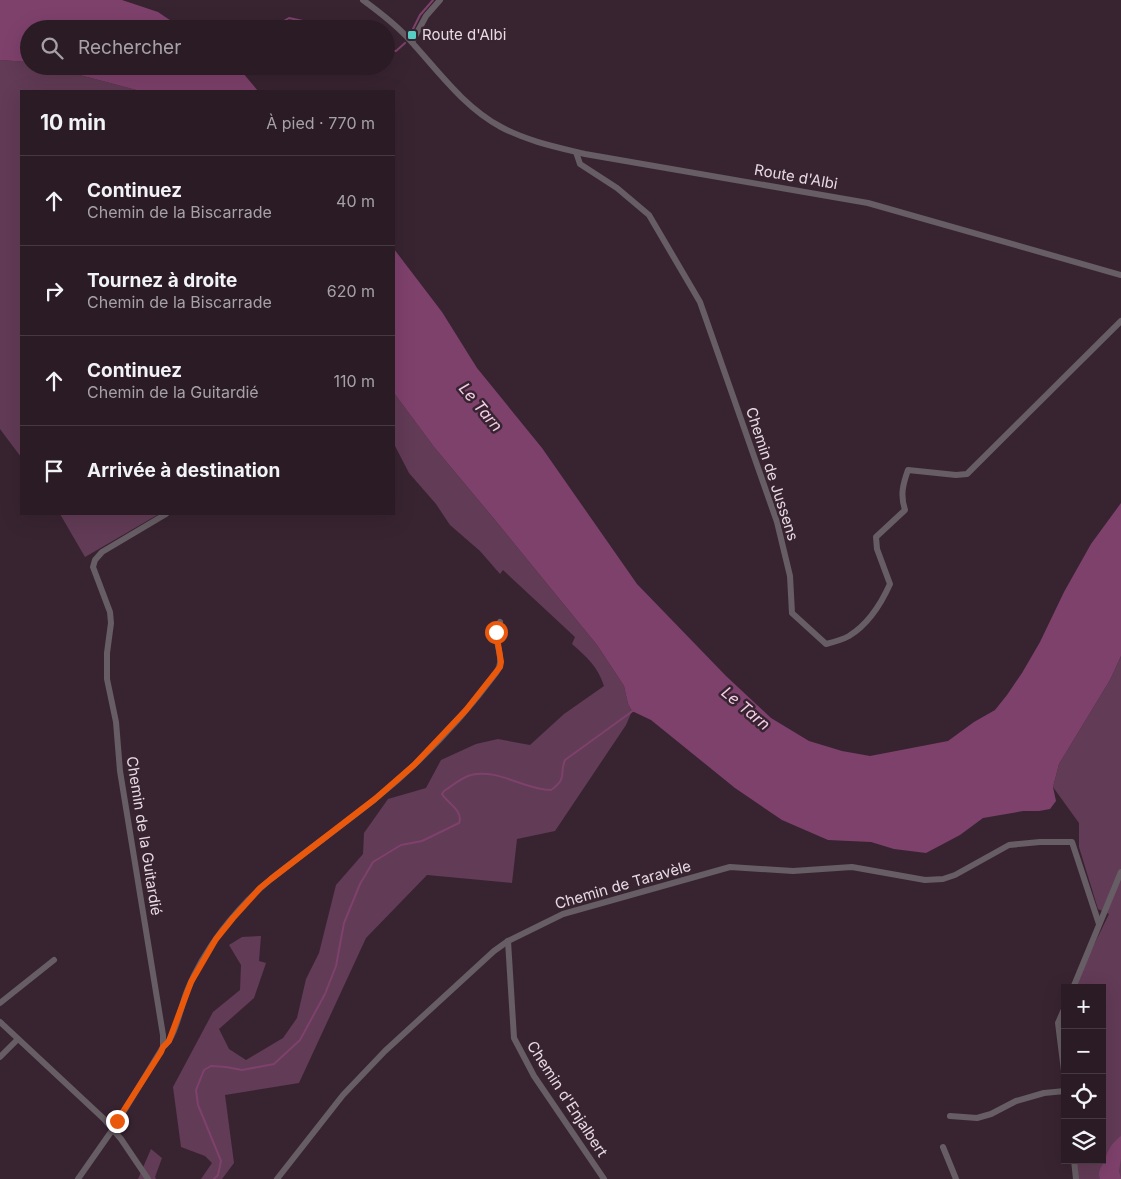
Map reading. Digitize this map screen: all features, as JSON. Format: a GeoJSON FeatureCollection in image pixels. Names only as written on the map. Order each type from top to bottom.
{"type":"FeatureCollection","features":[{"type":"Feature","properties":{"kind":"street","name":"Route d'Albi"},"geometry":{"type":"LineString","coordinates":[[363,0],[389,20]]}},
{"type":"Feature","properties":{"kind":"street"},"geometry":{"type":"LineString","coordinates":[[412,42],[426,16],[440,0]]}},
{"type":"Feature","properties":{"kind":"street","name":"Route d'Albi"},"geometry":{"type":"LineString","coordinates":[[395,25],[442,78],[466,101],[499,126],[545,145],[868,203],[1121,276]]}},
{"type":"Feature","properties":{"kind":"street","name":"Chemin de Jussens"},"geometry":{"type":"LineString","coordinates":[[576,152],[580,164],[617,188],[649,214],[700,302],[778,522],[790,576],[792,613],[826,644],[847,637],[860,628],[882,602],[890,584],[877,549],[876,537],[906,510],[902,489],[908,470],[956,475],[967,474],[1121,321]]}},
{"type":"Feature","properties":{"kind":"street","name":"Chemin de la Guitardié"},"geometry":{"type":"LineString","coordinates":[[163,1047],[163,1035],[120,771],[116,722],[108,679],[107,653],[110,612],[93,567],[95,560],[102,552],[164,515]]}},
{"type":"Feature","properties":{"kind":"street"},"geometry":{"type":"LineString","coordinates":[[78,1179],[113,1130],[163,1047],[169,1041],[187,991],[216,939],[260,888],[375,799],[414,765],[453,724],[497,672],[501,662],[496,632],[500,622]]}},
{"type":"Feature","properties":{"kind":"street","name":"Chemin de Taravèle"},"geometry":{"type":"LineString","coordinates":[[278,1179],[343,1095],[385,1052],[487,957],[508,941],[563,914],[730,867],[793,871],[852,867],[925,880],[942,879],[955,875],[1009,846],[1040,842],[1072,842],[1100,924]]}},
{"type":"Feature","properties":{"kind":"street"},"geometry":{"type":"LineString","coordinates":[[1075,984],[1121,872]]}},
{"type":"Feature","properties":{"kind":"street","name":"Chemin d'Enjalbert"},"geometry":{"type":"LineString","coordinates":[[508,941],[514,1038],[534,1076],[604,1179]]}},
{"type":"Feature","properties":{"kind":"street"},"geometry":{"type":"LineString","coordinates":[[0,1003],[54,960]]}},
{"type":"Feature","properties":{"kind":"street"},"geometry":{"type":"LineString","coordinates":[[1061,1016],[1058,1023],[1064,1074]]}},
{"type":"Feature","properties":{"kind":"street"},"geometry":{"type":"LineString","coordinates":[[0,1022],[113,1130],[148,1179]]}},
{"type":"Feature","properties":{"kind":"street"},"geometry":{"type":"LineString","coordinates":[[0,1057],[18,1039]]}},
{"type":"Feature","properties":{"kind":"street"},"geometry":{"type":"LineString","coordinates":[[950,1116],[976,1118],[991,1114],[1016,1101],[1044,1093],[1061,1091]]}},
{"type":"Feature","properties":{"kind":"street"},"geometry":{"type":"LineString","coordinates":[[943,1147],[956,1179]]}},
{"type":"Feature","properties":{"kind":"street"},"geometry":{"type":"LineString","coordinates":[[1074,1164],[1076,1179]]}},
{"type":"Feature","properties":{"kind":"shaded area"},"geometry":{"type":"Polygon","coordinates":[[[0,60],[20,61],[20,75],[80,75],[136,90],[20,90],[20,456],[0,429],[0,60]]]}},
{"type":"Feature","properties":{"kind":"shaded area"},"geometry":{"type":"Polygon","coordinates":[[[395,394],[434,447],[597,645],[624,686],[628,704],[632,711],[626,725],[555,831],[517,839],[512,883],[427,875],[366,938],[299,1083],[225,1095],[234,1163],[222,1179],[201,1179],[212,1163],[205,1156],[181,1147],[173,1087],[213,1012],[240,990],[241,965],[229,945],[242,937],[261,936],[259,961],[266,963],[254,998],[219,1029],[229,1049],[246,1060],[283,1038],[297,1018],[306,979],[319,953],[336,885],[363,854],[364,833],[388,799],[426,788],[441,760],[476,744],[498,739],[530,745],[564,714],[604,686],[599,673],[572,644],[575,637],[503,570],[500,574],[480,551],[450,525],[436,504],[409,473],[395,446],[395,394]]]}},
{"type":"Feature","properties":{"kind":"shaded area"},"geometry":{"type":"Polygon","coordinates":[[[61,515],[157,515],[85,557],[61,515]]]}},
{"type":"Feature","properties":{"kind":"shaded area"},"geometry":{"type":"Polygon","coordinates":[[[1121,656],[1121,1179],[1076,1179],[1074,1164],[1106,1164],[1106,984],[1075,984],[1109,914],[1098,909],[1079,847],[1079,823],[1053,787],[1059,764],[1110,680],[1121,656]]]}},
{"type":"Feature","properties":{"kind":"shaded area"},"geometry":{"type":"Polygon","coordinates":[[[151,1149],[162,1158],[155,1177],[156,1179],[138,1179],[151,1149]]]}},
{"type":"Feature","properties":{"kind":"water"},"geometry":{"type":"Polygon","coordinates":[[[0,0],[122,0],[158,12],[170,20],[20,20],[20,61],[0,60],[0,0]]]}},
{"type":"Feature","properties":{"kind":"water"},"geometry":{"type":"Polygon","coordinates":[[[80,75],[245,75],[257,90],[136,90],[80,75]]]}},
{"type":"Feature","properties":{"kind":"water","name":"Le Tarn"},"geometry":{"type":"Polygon","coordinates":[[[395,250],[442,312],[477,368],[542,448],[637,584],[726,676],[771,718],[809,741],[842,751],[870,756],[948,741],[974,722],[995,710],[1022,673],[1040,642],[1064,592],[1091,544],[1121,503],[1121,656],[1110,680],[1059,764],[1053,787],[1056,801],[1050,809],[1023,811],[983,818],[960,835],[926,853],[894,849],[871,842],[828,840],[782,820],[735,788],[651,720],[632,711],[628,704],[624,686],[597,645],[434,447],[395,394],[395,250]]]}},
{"type":"Feature","properties":{"kind":"water"},"geometry":{"type":"Polygon","coordinates":[[[1121,1136],[1119,1171],[1121,1179],[1100,1179],[1099,1171],[1103,1164],[1106,1164],[1106,1157],[1113,1144],[1121,1136]]]}},
{"type":"Feature","properties":{"kind":"waterway"},"geometry":{"type":"LineString","coordinates":[[411,33],[420,15],[433,0]]}},
{"type":"Feature","properties":{"kind":"waterway"},"geometry":{"type":"LineString","coordinates":[[286,20],[289,18],[298,20]]}},
{"type":"Feature","properties":{"kind":"waterway"},"geometry":{"type":"LineString","coordinates":[[395,51],[405,43]]}},
{"type":"Feature","properties":{"kind":"waterway"},"geometry":{"type":"LineString","coordinates":[[214,1179],[218,1175],[221,1161],[198,1105],[196,1090],[204,1070],[211,1066],[242,1070],[274,1064],[300,1040],[325,994],[336,966],[344,923],[360,884],[373,862],[401,845],[422,841],[459,823],[460,819],[457,811],[442,794],[468,776],[491,774],[531,787],[551,790],[560,782],[565,760],[634,710]]}},
{"type":"Feature","properties":{"kind":"place","name":"Route d'Albi"},"geometry":{"type":"Point","coordinates":[412,35]}},
{"type":"Feature","properties":{"kind":"route"},"geometry":{"type":"LineString","coordinates":[[117,1121],[163,1047],[169,1041],[191,982],[216,939],[260,888],[282,869],[329,836],[375,799],[414,765],[441,738],[500,667],[501,662],[496,632]]}}]}
